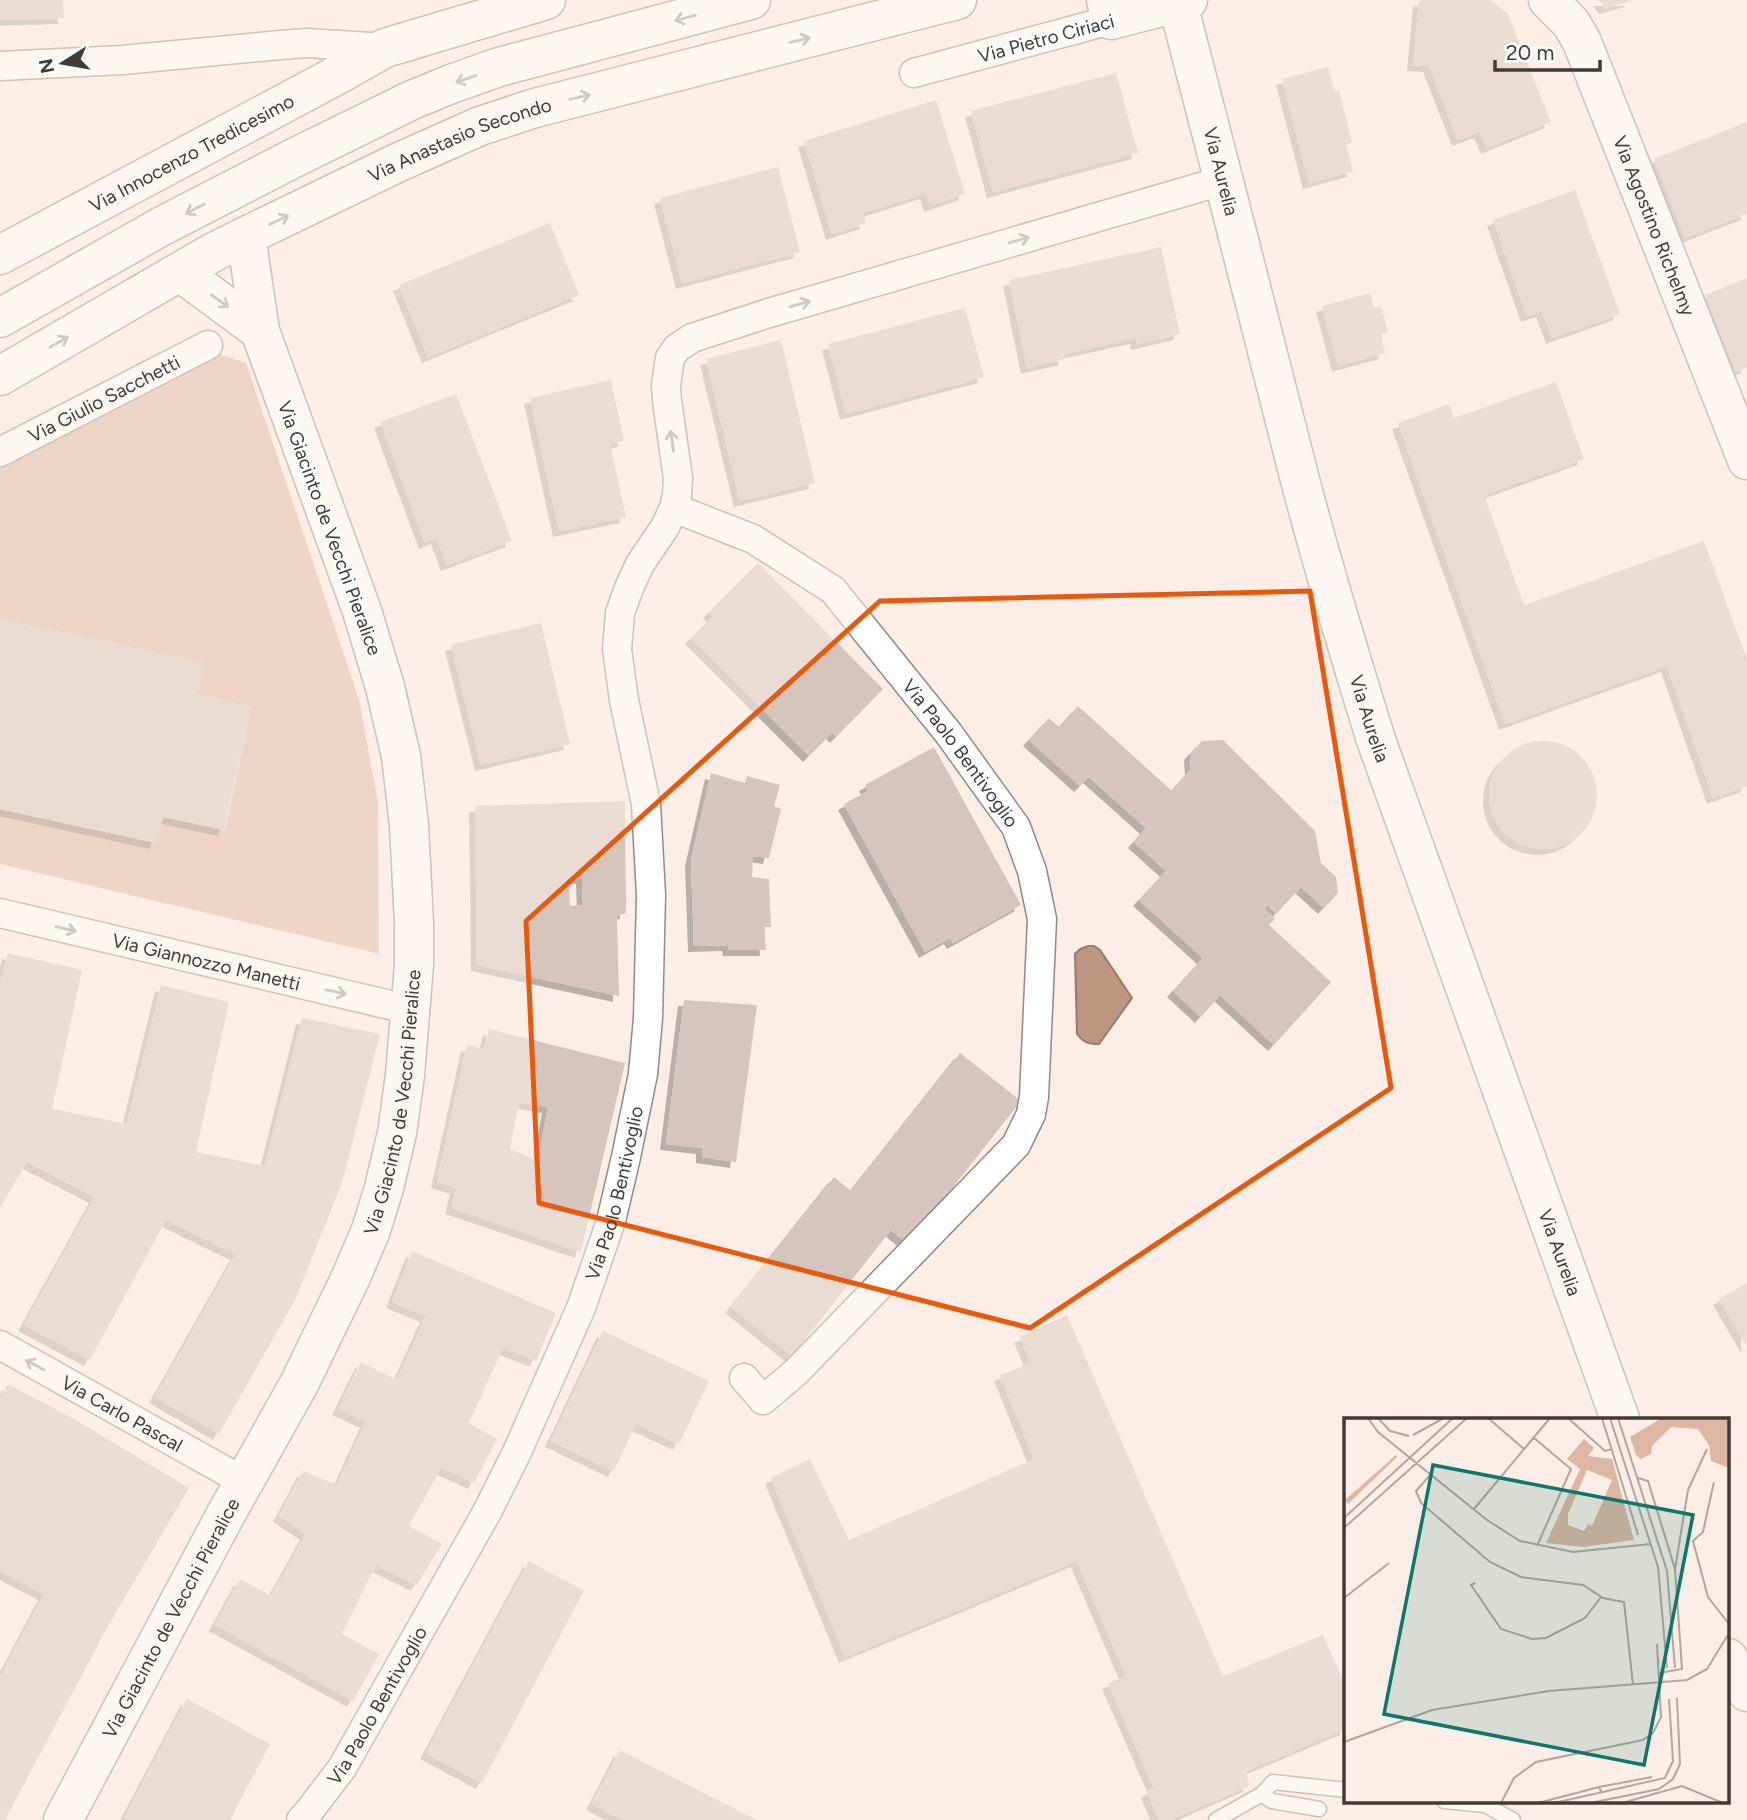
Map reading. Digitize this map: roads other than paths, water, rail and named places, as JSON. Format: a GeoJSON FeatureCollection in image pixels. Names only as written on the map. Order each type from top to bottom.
{"type":"FeatureCollection","features":[{"type":"Feature","properties":{"kind":"street","name":"Via Innocenzo Tredicesimo"},"geometry":{"type":"LineString","coordinates":[[16,245],[385,48],[546,0]]}},
{"type":"Feature","properties":{"kind":"street"},"geometry":{"type":"LineString","coordinates":[[0,318],[225,193],[389,111],[451,84],[499,67],[751,0]]}},
{"type":"Feature","properties":{"kind":"street","name":"Via Anastasio Secondo"},"geometry":{"type":"LineString","coordinates":[[0,376],[246,236],[397,163],[480,127],[509,116],[957,0]]}},
{"type":"Feature","properties":{"kind":"street","name":"Via Agostino Richelmy"},"geometry":{"type":"LineString","coordinates":[[1548,0],[1571,23],[1582,42],[1747,460]]}},
{"type":"Feature","properties":{"kind":"street","name":"Via Pietro Ciriaci"},"geometry":{"type":"LineString","coordinates":[[914,73],[1108,10],[1181,1]]}},
{"type":"Feature","properties":{"kind":"street","name":"Via Aurelia"},"geometry":{"type":"LineString","coordinates":[[1181,1],[1300,478],[1376,740],[1620,1418]]}},
{"type":"Feature","properties":{"kind":"street","name":"Via Innocenzo Tredicesimo"},"geometry":{"type":"LineString","coordinates":[[0,66],[123,60],[293,44],[385,48]]}},
{"type":"Feature","properties":{"kind":"street","name":"Via Paolo Bentivoglio"},"geometry":{"type":"LineString","coordinates":[[301,1820],[342,1768],[487,1512],[517,1452],[581,1308],[611,1221],[643,1074],[648,1018],[651,895],[646,804],[624,700],[617,649],[620,613],[629,588],[640,564],[666,527],[677,495],[678,478],[666,386],[670,358],[683,342],[711,331],[1225,180]]}},
{"type":"Feature","properties":{"kind":"street","name":"Via Giacinto de Vecchi Pieralice"},"geometry":{"type":"LineString","coordinates":[[63,1820],[322,1339],[371,1230],[397,1133],[405,1074],[414,964],[413,884],[405,788],[395,725],[362,611],[260,331],[246,236]]}},
{"type":"Feature","properties":{"kind":"street","name":"Via Innocenzo Tredicesimo"},"geometry":{"type":"LineString","coordinates":[[16,245],[72,278]]}},
{"type":"Feature","properties":{"kind":"street"},"geometry":{"type":"LineString","coordinates":[[180,272],[260,331]]}},
{"type":"Feature","properties":{"kind":"street","name":"Via Giulio Sacchetti"},"geometry":{"type":"LineString","coordinates":[[0,452],[208,345]]}},
{"type":"Feature","properties":{"kind":"street","name":"Via Paolo Bentivoglio"},"geometry":{"type":"LineString","coordinates":[[674,508],[753,539],[833,590],[949,734],[1016,827],[1032,871],[1042,919],[1034,1097],[1031,1114],[1016,1145],[796,1372],[763,1400],[744,1378]]}},
{"type":"Feature","properties":{"kind":"street","name":"Via Giannozzo Manetti"},"geometry":{"type":"LineString","coordinates":[[0,913],[411,1010]]}},
{"type":"Feature","properties":{"kind":"street","name":"Via Carlo Pascal"},"geometry":{"type":"LineString","coordinates":[[0,1345],[245,1482]]}},
{"type":"Feature","properties":{"kind":"street"},"geometry":{"type":"LineString","coordinates":[[1730,1662],[1747,1692]]}},
{"type":"Feature","properties":{"kind":"lane"},"geometry":{"type":"LineString","coordinates":[[1216,1820],[1262,1794],[1273,1782],[1344,1790]]}},
{"type":"Feature","properties":{"kind":"lane"},"geometry":{"type":"LineString","coordinates":[[1262,1794],[1272,1801],[1319,1809]]}},
{"type":"Feature","properties":{"kind":"lane"},"geometry":{"type":"LineString","coordinates":[[1454,1802],[1485,1805],[1513,1820]]}}]}
